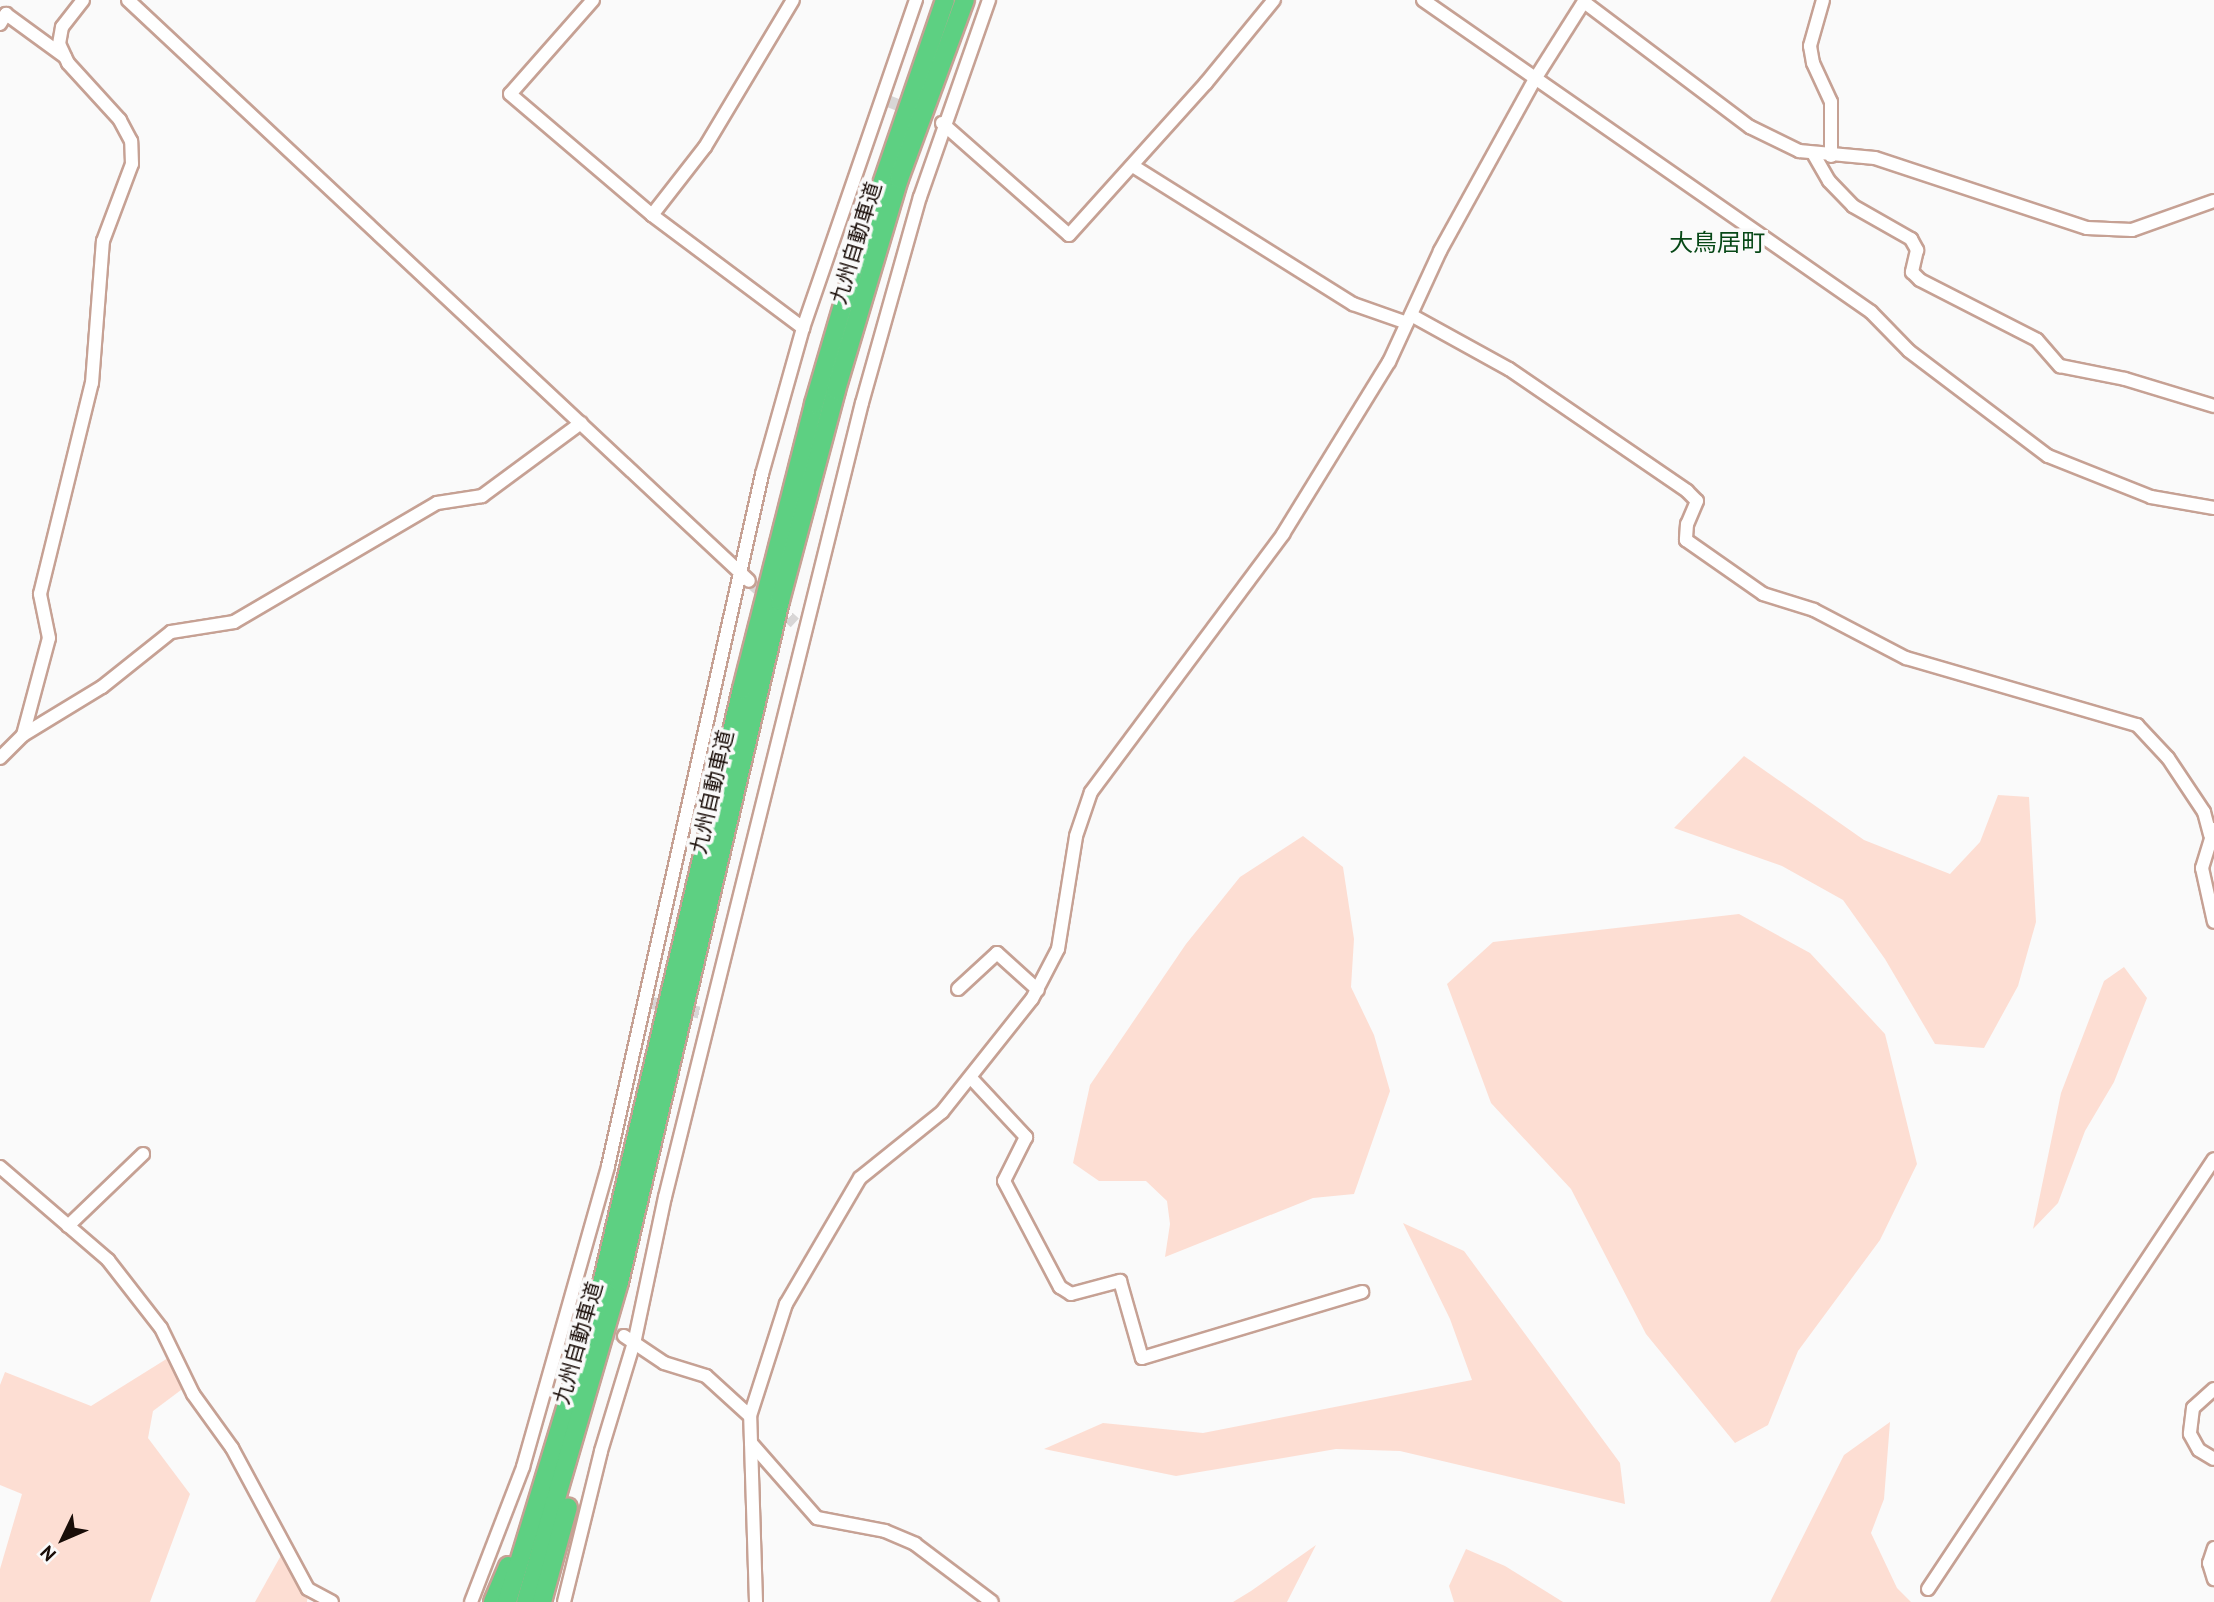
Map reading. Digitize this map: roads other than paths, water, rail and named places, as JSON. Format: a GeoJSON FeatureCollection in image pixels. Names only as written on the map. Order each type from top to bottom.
{"type":"FeatureCollection","features":[{"type":"Feature","properties":{"kind":"highway","name":"九州自動車道"},"geometry":{"type":"LineString","coordinates":[[507,1602],[574,1389],[630,1173],[782,524],[857,257],[945,0]]}},
{"type":"Feature","properties":{"kind":"highway","name":"九州自動車道"},"geometry":{"type":"LineString","coordinates":[[526,1602],[619,1282],[780,601],[835,390],[899,179],[965,0]]}},
{"type":"Feature","properties":{"kind":"highway"},"geometry":{"type":"LineString","coordinates":[[542,1602],[619,1282]]}},
{"type":"Feature","properties":{"kind":"highway"},"geometry":{"type":"LineString","coordinates":[[493,1602],[574,1389]]}},
{"type":"Feature","properties":{"kind":"street"},"geometry":{"type":"LineString","coordinates":[[65,57],[60,44],[62,27],[83,0]]}},
{"type":"Feature","properties":{"kind":"street"},"geometry":{"type":"LineString","coordinates":[[128,0],[745,577]]}},
{"type":"Feature","properties":{"kind":"street"},"geometry":{"type":"LineString","coordinates":[[593,0],[510,94],[652,215],[803,328]]}},
{"type":"Feature","properties":{"kind":"street"},"geometry":{"type":"LineString","coordinates":[[652,215],[705,146],[793,0]]}},
{"type":"Feature","properties":{"kind":"street"},"geometry":{"type":"LineString","coordinates":[[471,1602],[523,1467],[568,1322],[648,1002],[745,577],[762,474],[803,328],[885,101],[916,0]]}},
{"type":"Feature","properties":{"kind":"street"},"geometry":{"type":"LineString","coordinates":[[564,1602],[800,627],[942,123],[989,0]]}},
{"type":"Feature","properties":{"kind":"street"},"geometry":{"type":"LineString","coordinates":[[942,123],[1069,235],[1133,166],[1274,0]]}},
{"type":"Feature","properties":{"kind":"street"},"geometry":{"type":"LineString","coordinates":[[1423,0],[1871,312],[1909,352],[2048,456],[2151,497],[2214,508]]}},
{"type":"Feature","properties":{"kind":"street"},"geometry":{"type":"LineString","coordinates":[[1823,0],[1810,46],[1813,63],[1831,102],[1830,156]]}},
{"type":"Feature","properties":{"kind":"street"},"geometry":{"type":"LineString","coordinates":[[756,1602],[750,1416],[786,1304],[860,1178],[942,1112],[1038,990],[1058,949],[1076,836],[1091,792],[1283,534],[1389,362],[1440,251],[1535,79],[1585,1],[1750,127],[1814,155],[1875,158],[2087,228],[2132,230],[2214,201]]}},
{"type":"Feature","properties":{"kind":"street"},"geometry":{"type":"LineString","coordinates":[[0,24],[6,14],[65,57],[120,120],[131,141],[132,164],[115,200],[103,241],[96,283],[92,383],[40,594],[49,638],[23,735]]}},
{"type":"Feature","properties":{"kind":"street"},"geometry":{"type":"LineString","coordinates":[[1814,155],[1829,181],[1853,206],[1911,239],[1917,250],[1912,272],[1920,280],[2037,340],[2060,366],[2125,379],[2214,406]]}},
{"type":"Feature","properties":{"kind":"street"},"geometry":{"type":"LineString","coordinates":[[1133,166],[1353,304],[1409,319],[1509,369],[1687,491],[1696,501],[1687,524],[1686,540],[1763,594],[1825,615],[1906,659],[2137,725],[2168,758],[2204,811],[2212,831],[2202,867],[2214,922]]}},
{"type":"Feature","properties":{"kind":"street"},"geometry":{"type":"LineString","coordinates":[[0,758],[23,735],[102,688],[171,632],[234,622],[437,503],[482,496],[581,423]]}},
{"type":"Feature","properties":{"kind":"street"},"geometry":{"type":"LineString","coordinates":[[958,989],[997,953],[1038,990]]}},
{"type":"Feature","properties":{"kind":"street"},"geometry":{"type":"LineString","coordinates":[[971,1078],[1026,1137],[1004,1181],[1060,1287],[1071,1294],[1120,1281],[1142,1358],[1362,1292]]}},
{"type":"Feature","properties":{"kind":"street"},"geometry":{"type":"LineString","coordinates":[[68,1226],[143,1154]]}},
{"type":"Feature","properties":{"kind":"street"},"geometry":{"type":"LineString","coordinates":[[1928,1590],[2214,1158]]}},
{"type":"Feature","properties":{"kind":"street"},"geometry":{"type":"LineString","coordinates":[[0,1167],[108,1260],[161,1328],[193,1394],[232,1448],[308,1589],[332,1602]]}},
{"type":"Feature","properties":{"kind":"street"},"geometry":{"type":"LineString","coordinates":[[630,1338],[664,1363],[706,1376],[750,1416]]}},
{"type":"Feature","properties":{"kind":"street"},"geometry":{"type":"LineString","coordinates":[[2214,1389],[2193,1408],[2190,1434],[2200,1450],[2214,1460]]}},
{"type":"Feature","properties":{"kind":"street"},"geometry":{"type":"LineString","coordinates":[[751,1443],[817,1518],[885,1531],[915,1544],[992,1602]]}},
{"type":"Feature","properties":{"kind":"street"},"geometry":{"type":"LineString","coordinates":[[2214,1548],[2209,1563],[2214,1579]]}},
{"type":"Feature","properties":{"kind":"tunnel"},"geometry":{"type":"LineString","coordinates":[[888,101],[938,121]]}},
{"type":"Feature","properties":{"kind":"tunnel"},"geometry":{"type":"LineString","coordinates":[[749,581],[795,623]]}},
{"type":"Feature","properties":{"kind":"tunnel"},"geometry":{"type":"LineString","coordinates":[[652,1003],[701,1013]]}},
{"type":"Feature","properties":{"kind":"tunnel"},"geometry":{"type":"LineString","coordinates":[[573,1323],[624,1336]]}},
{"type":"Feature","properties":{"kind":"district","name":"大鳥居町"},"geometry":{"type":"Point","coordinates":[1717,243]}}]}
